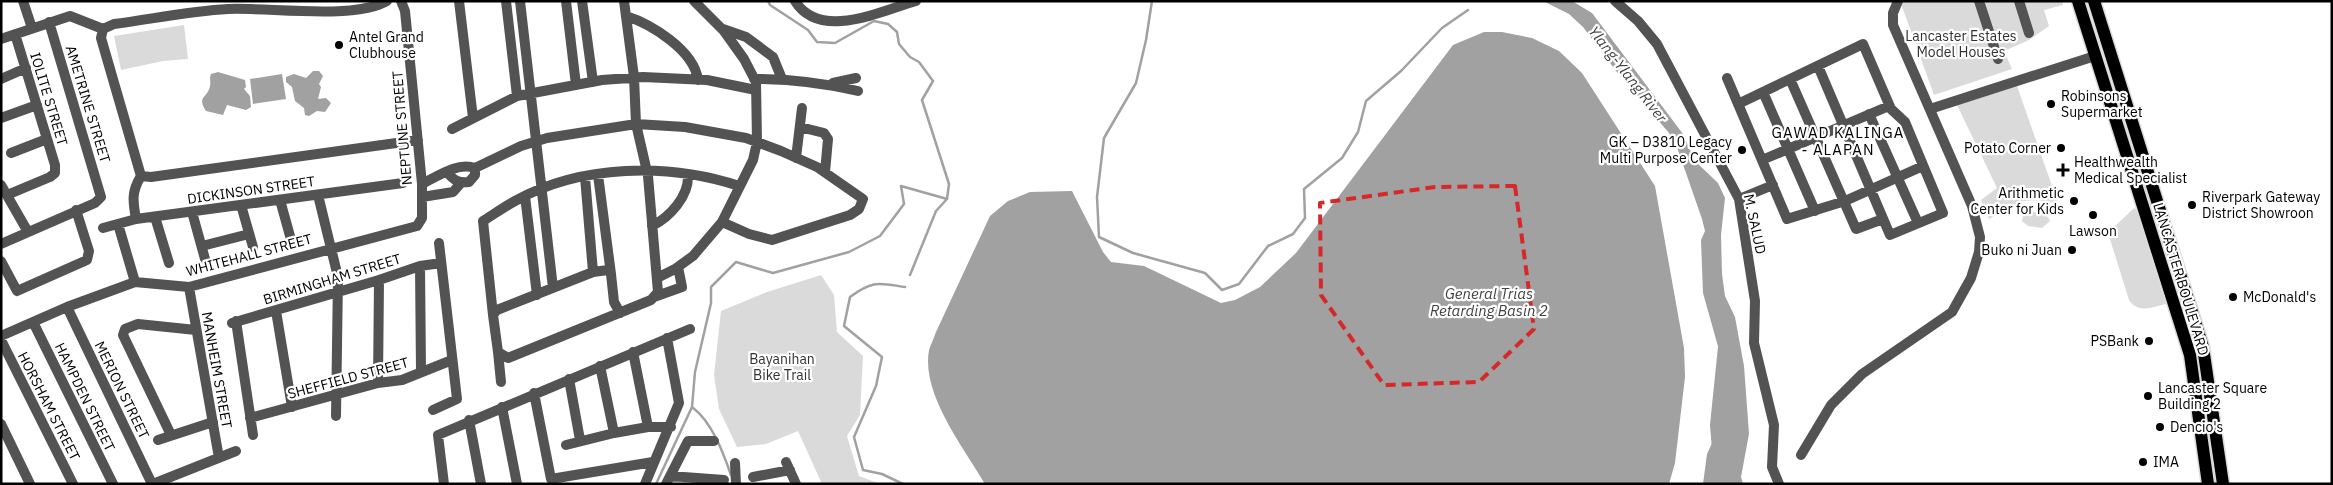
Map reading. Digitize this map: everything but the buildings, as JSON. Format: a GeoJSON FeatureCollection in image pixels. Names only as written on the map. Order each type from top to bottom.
{"type":"FeatureCollection","features":[{"type":"Feature","properties":{"kind":"main road","name":"LANCASTER BOULEVARD"},"geometry":{"type":"LineString","coordinates":[[2078,1],[2190,355],[2208,484]]}},
{"type":"Feature","properties":{"kind":"main road","name":"LANCASTER BOULEVARD"},"geometry":{"type":"LineString","coordinates":[[2094,1],[2203,347],[2222,484]]}},
{"type":"Feature","properties":{"kind":"street"},"geometry":{"type":"LineString","coordinates":[[24,1],[32,28]]}},
{"type":"Feature","properties":{"kind":"street"},"geometry":{"type":"LineString","coordinates":[[1,39],[70,16],[103,29],[114,24],[224,9],[324,11],[367,7],[387,1]]}},
{"type":"Feature","properties":{"kind":"street","name":"NEPTUNE STREET"},"geometry":{"type":"LineString","coordinates":[[401,1],[405,11],[422,184],[421,222]]}},
{"type":"Feature","properties":{"kind":"street"},"geometry":{"type":"LineString","coordinates":[[459,1],[473,118]]}},
{"type":"Feature","properties":{"kind":"street"},"geometry":{"type":"LineString","coordinates":[[506,1],[516,96]]}},
{"type":"Feature","properties":{"kind":"street"},"geometry":{"type":"LineString","coordinates":[[520,1],[553,288]]}},
{"type":"Feature","properties":{"kind":"street"},"geometry":{"type":"LineString","coordinates":[[566,1],[576,85]]}},
{"type":"Feature","properties":{"kind":"street"},"geometry":{"type":"LineString","coordinates":[[582,1],[592,82]]}},
{"type":"Feature","properties":{"kind":"street"},"geometry":{"type":"LineString","coordinates":[[624,1],[634,78],[636,124],[647,171],[658,292],[653,298]]}},
{"type":"Feature","properties":{"kind":"street"},"geometry":{"type":"LineString","coordinates":[[795,1],[812,18],[837,23],[916,1]]}},
{"type":"Feature","properties":{"kind":"street","name":"M. SALUD"},"geometry":{"type":"LineString","coordinates":[[1615,1],[1638,21],[1657,44],[1739,199],[1755,301],[1754,343],[1774,425],[1772,467],[1779,484]]}},
{"type":"Feature","properties":{"kind":"street"},"geometry":{"type":"LineString","coordinates":[[1801,455],[1831,405],[1862,374],[1952,312],[1971,278],[1979,252],[1978,228],[1972,206],[1893,25],[1893,13],[1898,1]]}},
{"type":"Feature","properties":{"kind":"street"},"geometry":{"type":"LineString","coordinates":[[1979,1],[1998,59]]}},
{"type":"Feature","properties":{"kind":"street"},"geometry":{"type":"LineString","coordinates":[[2019,1],[2029,33]]}},
{"type":"Feature","properties":{"kind":"street"},"geometry":{"type":"LineString","coordinates":[[657,278],[678,267],[693,256],[722,222],[753,160],[757,142],[755,84],[744,59],[722,29],[697,2]]}},
{"type":"Feature","properties":{"kind":"street"},"geometry":{"type":"LineString","coordinates":[[626,16],[642,21],[666,36],[686,57],[697,73],[698,80]]}},
{"type":"Feature","properties":{"kind":"street","name":"AMETRINE STREET"},"geometry":{"type":"LineString","coordinates":[[49,22],[101,194],[100,200],[76,210]]}},
{"type":"Feature","properties":{"kind":"street"},"geometry":{"type":"LineString","coordinates":[[103,29],[101,38],[141,176],[134,188],[132,198],[136,219]]}},
{"type":"Feature","properties":{"kind":"street"},"geometry":{"type":"LineString","coordinates":[[722,29],[746,37],[772,57],[782,79]]}},
{"type":"Feature","properties":{"kind":"street","name":"IOLITE STREET"},"geometry":{"type":"LineString","coordinates":[[7,195],[50,177],[55,173],[37,104],[15,34]]}},
{"type":"Feature","properties":{"kind":"street"},"geometry":{"type":"LineString","coordinates":[[1738,104],[1863,44],[1889,106],[1905,122],[1943,213],[1890,235],[1818,66]]}},
{"type":"Feature","properties":{"kind":"street"},"geometry":{"type":"LineString","coordinates":[[1930,109],[2095,56]]}},
{"type":"Feature","properties":{"kind":"street"},"geometry":{"type":"LineString","coordinates":[[1,79],[26,68]]}},
{"type":"Feature","properties":{"kind":"street"},"geometry":{"type":"LineString","coordinates":[[452,129],[516,96],[592,82],[634,78],[755,84],[782,79],[858,91]]}},
{"type":"Feature","properties":{"kind":"street"},"geometry":{"type":"LineString","coordinates":[[827,85],[856,78]]}},
{"type":"Feature","properties":{"kind":"street"},"geometry":{"type":"LineString","coordinates":[[1726,78],[1787,219],[1845,201],[1923,166]]}},
{"type":"Feature","properties":{"kind":"street"},"geometry":{"type":"LineString","coordinates":[[1790,79],[1856,229],[1883,218]]}},
{"type":"Feature","properties":{"kind":"street"},"geometry":{"type":"LineString","coordinates":[[1763,92],[1790,148],[1814,211]]}},
{"type":"Feature","properties":{"kind":"street"},"geometry":{"type":"LineString","coordinates":[[1,118],[37,104]]}},
{"type":"Feature","properties":{"kind":"street"},"geometry":{"type":"LineString","coordinates":[[1762,160],[1889,106]]}},
{"type":"Feature","properties":{"kind":"street"},"geometry":{"type":"LineString","coordinates":[[796,158],[802,108]]}},
{"type":"Feature","properties":{"kind":"street"},"geometry":{"type":"LineString","coordinates":[[1869,114],[1918,224]]}},
{"type":"Feature","properties":{"kind":"street"},"geometry":{"type":"LineString","coordinates":[[422,184],[456,167],[467,166],[475,168],[521,146],[535,142],[584,131],[636,124],[685,128],[757,142],[825,172],[863,199],[859,209],[850,215],[772,240],[749,234],[722,222]]}},
{"type":"Feature","properties":{"kind":"street"},"geometry":{"type":"LineString","coordinates":[[800,127],[824,133],[828,138],[825,172]]}},
{"type":"Feature","properties":{"kind":"street"},"geometry":{"type":"LineString","coordinates":[[11,153],[47,139]]}},
{"type":"Feature","properties":{"kind":"street"},"geometry":{"type":"LineString","coordinates":[[141,176],[160,176],[418,140]]}},
{"type":"Feature","properties":{"kind":"street"},"geometry":{"type":"LineString","coordinates":[[447,172],[453,180],[461,183],[470,182],[475,175],[475,168]]}},
{"type":"Feature","properties":{"kind":"street"},"geometry":{"type":"LineString","coordinates":[[501,382],[483,221],[525,196],[585,177],[598,175],[647,171],[720,180],[739,186]]}},
{"type":"Feature","properties":{"kind":"street"},"geometry":{"type":"LineString","coordinates":[[598,175],[614,302],[620,313]]}},
{"type":"Feature","properties":{"kind":"street"},"geometry":{"type":"LineString","coordinates":[[652,226],[662,221],[682,198],[688,185],[688,175]]}},
{"type":"Feature","properties":{"kind":"street"},"geometry":{"type":"LineString","coordinates":[[585,177],[593,272]]}},
{"type":"Feature","properties":{"kind":"street","name":"DICKINSON STREET"},"geometry":{"type":"LineString","coordinates":[[104,228],[136,219],[403,183]]}},
{"type":"Feature","properties":{"kind":"street"},"geometry":{"type":"LineString","coordinates":[[422,197],[453,192],[461,183]]}},
{"type":"Feature","properties":{"kind":"street"},"geometry":{"type":"LineString","coordinates":[[1,185],[28,232]]}},
{"type":"Feature","properties":{"kind":"street"},"geometry":{"type":"LineString","coordinates":[[1739,199],[1773,185]]}},
{"type":"Feature","properties":{"kind":"street"},"geometry":{"type":"LineString","coordinates":[[318,195],[338,277],[336,416]]}},
{"type":"Feature","properties":{"kind":"street"},"geometry":{"type":"LineString","coordinates":[[525,196],[536,295]]}},
{"type":"Feature","properties":{"kind":"street"},"geometry":{"type":"LineString","coordinates":[[280,200],[290,236]]}},
{"type":"Feature","properties":{"kind":"street"},"geometry":{"type":"LineString","coordinates":[[241,206],[253,247]]}},
{"type":"Feature","properties":{"kind":"street"},"geometry":{"type":"LineString","coordinates":[[1,244],[76,210],[89,251],[88,260],[17,291],[1,262]]}},
{"type":"Feature","properties":{"kind":"street"},"geometry":{"type":"LineString","coordinates":[[192,212],[205,259]]}},
{"type":"Feature","properties":{"kind":"street"},"geometry":{"type":"LineString","coordinates":[[155,217],[169,263]]}},
{"type":"Feature","properties":{"kind":"street","name":"WHITEHALL STREET"},"geometry":{"type":"LineString","coordinates":[[1,338],[67,307],[135,282],[188,287],[330,248],[412,228],[421,222]]}},
{"type":"Feature","properties":{"kind":"street"},"geometry":{"type":"LineString","coordinates":[[118,224],[135,282]]}},
{"type":"Feature","properties":{"kind":"street"},"geometry":{"type":"LineString","coordinates":[[202,246],[249,234]]}},
{"type":"Feature","properties":{"kind":"street"},"geometry":{"type":"LineString","coordinates":[[433,410],[457,399],[439,243]]}},
{"type":"Feature","properties":{"kind":"street","name":"BIRMINGHAM STREET"},"geometry":{"type":"LineString","coordinates":[[250,418],[234,322],[379,280],[420,266],[441,263]]}},
{"type":"Feature","properties":{"kind":"street"},"geometry":{"type":"LineString","coordinates":[[420,266],[421,372]]}},
{"type":"Feature","properties":{"kind":"street"},"geometry":{"type":"LineString","coordinates":[[498,352],[508,358],[682,287],[678,267]]}},
{"type":"Feature","properties":{"kind":"street"},"geometry":{"type":"LineString","coordinates":[[493,315],[497,310],[593,272],[608,270],[610,274]]}},
{"type":"Feature","properties":{"kind":"street"},"geometry":{"type":"LineString","coordinates":[[378,383],[379,280]]}},
{"type":"Feature","properties":{"kind":"street","name":"MANHEIM STREET"},"geometry":{"type":"LineString","coordinates":[[188,287],[219,458]]}},
{"type":"Feature","properties":{"kind":"street","name":"MERION STREET"},"geometry":{"type":"LineString","coordinates":[[67,307],[153,484]]}},
{"type":"Feature","properties":{"kind":"street"},"geometry":{"type":"LineString","coordinates":[[276,311],[292,407]]}},
{"type":"Feature","properties":{"kind":"street","name":"HAMPDEN STREET"},"geometry":{"type":"LineString","coordinates":[[33,322],[113,484]]}},
{"type":"Feature","properties":{"kind":"street"},"geometry":{"type":"LineString","coordinates":[[172,435],[124,335],[125,329],[138,324],[196,330]]}},
{"type":"Feature","properties":{"kind":"street"},"geometry":{"type":"LineString","coordinates":[[444,484],[438,435],[690,329]]}},
{"type":"Feature","properties":{"kind":"street","name":"HORSHAM STREET"},"geometry":{"type":"LineString","coordinates":[[1,338],[73,484]]}},
{"type":"Feature","properties":{"kind":"street"},"geometry":{"type":"LineString","coordinates":[[645,484],[653,462],[678,409],[679,396],[667,338]]}},
{"type":"Feature","properties":{"kind":"street"},"geometry":{"type":"LineString","coordinates":[[633,352],[648,427]]}},
{"type":"Feature","properties":{"kind":"street","name":"SHEFFIELD STREET"},"geometry":{"type":"LineString","coordinates":[[250,418],[378,383],[402,380],[452,360]]}},
{"type":"Feature","properties":{"kind":"street"},"geometry":{"type":"LineString","coordinates":[[600,366],[614,433]]}},
{"type":"Feature","properties":{"kind":"street"},"geometry":{"type":"LineString","coordinates":[[569,379],[580,440]]}},
{"type":"Feature","properties":{"kind":"street"},"geometry":{"type":"LineString","coordinates":[[534,393],[550,479],[653,462]]}},
{"type":"Feature","properties":{"kind":"street"},"geometry":{"type":"LineString","coordinates":[[502,407],[517,484]]}},
{"type":"Feature","properties":{"kind":"street"},"geometry":{"type":"LineString","coordinates":[[250,418],[253,435]]}},
{"type":"Feature","properties":{"kind":"street"},"geometry":{"type":"LineString","coordinates":[[470,420],[481,484]]}},
{"type":"Feature","properties":{"kind":"street"},"geometry":{"type":"LineString","coordinates":[[158,440],[213,422]]}},
{"type":"Feature","properties":{"kind":"street"},"geometry":{"type":"LineString","coordinates":[[1,424],[30,484]]}},
{"type":"Feature","properties":{"kind":"street"},"geometry":{"type":"LineString","coordinates":[[566,445],[580,440],[648,427],[671,427]]}},
{"type":"Feature","properties":{"kind":"street"},"geometry":{"type":"LineString","coordinates":[[714,442],[688,441],[668,480],[724,480]]}},
{"type":"Feature","properties":{"kind":"street"},"geometry":{"type":"LineString","coordinates":[[153,484],[236,451]]}},
{"type":"Feature","properties":{"kind":"street"},"geometry":{"type":"LineString","coordinates":[[735,463],[736,484]]}},
{"type":"Feature","properties":{"kind":"street"},"geometry":{"type":"LineString","coordinates":[[753,477],[788,466],[796,484]]}},
{"type":"Feature","properties":{"kind":"highlighted area"},"geometry":{"type":"Polygon","coordinates":[[[1515,186],[1534,329],[1479,382],[1384,385],[1321,295],[1320,203],[1435,187],[1515,186]]]}},
{"type":"Feature","properties":{"kind":"green space","name":"Lancaster Estates Model Houses"},"geometry":{"type":"Polygon","coordinates":[[[1900,1],[2062,1],[2063,5],[2044,10],[2049,26],[2029,40],[2004,51],[2012,69],[1934,95],[1900,1]]]}},
{"type":"Feature","properties":{"kind":"green space"},"geometry":{"type":"Polygon","coordinates":[[[184,25],[188,59],[163,61],[121,70],[114,36],[184,25]]]}},
{"type":"Feature","properties":{"kind":"green space"},"geometry":{"type":"Polygon","coordinates":[[[2017,86],[2058,203],[2036,200],[2021,202],[2014,204],[1989,219],[1981,200],[1997,188],[1957,105],[2017,86]]]}},
{"type":"Feature","properties":{"kind":"green space"},"geometry":{"type":"Polygon","coordinates":[[[2134,208],[2137,210],[2166,304],[2151,308],[2137,307],[2129,300],[2109,236],[2113,228],[2134,208]]]}},
{"type":"Feature","properties":{"kind":"green space"},"geometry":{"type":"Polygon","coordinates":[[[2027,212],[2038,212],[2048,217],[2050,221],[2042,228],[2028,226],[2022,221],[2023,216],[2027,212]]]}},
{"type":"Feature","properties":{"kind":"green space","name":"Bayanihan Bike Trail"},"geometry":{"type":"Polygon","coordinates":[[[821,275],[834,295],[837,332],[863,356],[860,415],[847,436],[859,476],[880,484],[822,484],[798,431],[766,444],[737,447],[719,409],[714,375],[721,311],[767,292],[821,275]]]}},
{"type":"Feature","properties":{"kind":"water"},"geometry":{"type":"Polygon","coordinates":[[[1543,1],[1572,1],[1592,13],[1683,134],[1695,161],[1718,183],[1725,198],[1721,235],[1722,274],[1725,296],[1735,317],[1744,366],[1749,434],[1741,477],[1743,484],[1703,484],[1707,454],[1720,426],[1728,391],[1726,375],[1703,293],[1701,240],[1705,231],[1678,150],[1669,133],[1616,71],[1583,27],[1569,14],[1543,1]]]}},
{"type":"Feature","properties":{"kind":"water","name":"General Trias Retarding Basin 2"},"geometry":{"type":"Polygon","coordinates":[[[1484,32],[1502,32],[1532,38],[1559,51],[1582,73],[1655,186],[1684,348],[1685,377],[1675,463],[1669,484],[985,484],[946,420],[931,384],[928,367],[929,350],[936,332],[990,216],[1008,201],[1030,192],[1072,191],[1103,252],[1111,262],[1144,266],[1221,303],[1235,300],[1260,287],[1296,253],[1453,45],[1484,32]]]}},
{"type":"Feature","properties":{"kind":"water"},"geometry":{"type":"Polygon","coordinates":[[[313,71],[319,71],[323,76],[319,84],[321,87],[318,99],[326,98],[331,103],[325,112],[317,111],[309,116],[305,115],[304,108],[295,101],[292,87],[286,82],[286,77],[294,74],[306,78],[313,71]]]}},
{"type":"Feature","properties":{"kind":"water"},"geometry":{"type":"Polygon","coordinates":[[[218,72],[245,80],[246,87],[244,89],[250,96],[251,107],[246,110],[227,105],[223,115],[206,111],[202,100],[209,90],[211,74],[218,72]]]}},
{"type":"Feature","properties":{"kind":"water"},"geometry":{"type":"Polygon","coordinates":[[[282,74],[286,99],[253,104],[250,79],[282,74]]]}},
{"type":"Feature","properties":{"kind":"waterway"},"geometry":{"type":"LineString","coordinates":[[768,1],[770,5],[808,30],[817,42],[835,43],[874,21],[888,24],[897,32],[899,44],[910,57],[919,62],[933,81],[922,100],[949,184],[947,199],[936,211],[910,275]]}},
{"type":"Feature","properties":{"kind":"waterway"},"geometry":{"type":"LineString","coordinates":[[1152,1],[1146,40],[1136,83],[1104,138],[1097,197],[1099,237],[1133,253],[1205,273],[1222,290],[1239,284],[1268,246],[1293,234],[1305,218],[1304,189],[1342,158],[1358,132],[1366,101],[1401,71],[1442,28],[1468,10]]}},
{"type":"Feature","properties":{"kind":"waterway"},"geometry":{"type":"LineString","coordinates":[[731,475],[711,429],[692,407],[695,372],[711,303],[711,287],[736,262],[773,273],[849,252],[880,236],[904,204],[901,186],[947,199]]}},
{"type":"Feature","properties":{"kind":"waterway"},"geometry":{"type":"LineString","coordinates":[[903,484],[882,474],[863,470],[854,437],[876,386],[882,357],[844,326],[850,297],[864,288],[876,284],[905,287]]}},
{"type":"Feature","properties":{"kind":"waterway","name":"Ylang-Ylang River"},"geometry":{"type":"LineString","coordinates":[[1723,484],[1718,425],[1726,347]]}},
{"type":"Feature","properties":{"kind":"waterway"},"geometry":{"type":"LineString","coordinates":[[656,484],[692,407]]}},
{"type":"Feature","properties":{"kind":"place","name":"Antel Grand Clubhouse"},"geometry":{"type":"Point","coordinates":[339,45]}},
{"type":"Feature","properties":{"kind":"place","name":"Robinsons Supermarket"},"geometry":{"type":"Point","coordinates":[2051,104]}},
{"type":"Feature","properties":{"kind":"place","name":"Potato Corner"},"geometry":{"type":"Point","coordinates":[2061,148]}},
{"type":"Feature","properties":{"kind":"place","name":"GK – D3810 Legacy Multi Purpose Center"},"geometry":{"type":"Point","coordinates":[1742,150]}},
{"type":"Feature","properties":{"kind":"place","name":"Healthwealth Medical Specialist"},"geometry":{"type":"Point","coordinates":[2063,170]}},
{"type":"Feature","properties":{"kind":"place","name":"Arithmetic Center for Kids"},"geometry":{"type":"Point","coordinates":[2074,201]}},
{"type":"Feature","properties":{"kind":"place","name":"Riverpark Gateway District Showroon"},"geometry":{"type":"Point","coordinates":[2192,205]}},
{"type":"Feature","properties":{"kind":"place","name":"Lawson"},"geometry":{"type":"Point","coordinates":[2093,215]}},
{"type":"Feature","properties":{"kind":"place","name":"Buko ni Juan"},"geometry":{"type":"Point","coordinates":[2072,250]}},
{"type":"Feature","properties":{"kind":"place","name":"McDonald's"},"geometry":{"type":"Point","coordinates":[2233,297]}},
{"type":"Feature","properties":{"kind":"place","name":"PSBank"},"geometry":{"type":"Point","coordinates":[2149,341]}},
{"type":"Feature","properties":{"kind":"place","name":"Lancaster Square Building 2"},"geometry":{"type":"Point","coordinates":[2148,396]}},
{"type":"Feature","properties":{"kind":"place","name":"Dencio's"},"geometry":{"type":"Point","coordinates":[2160,427]}},
{"type":"Feature","properties":{"kind":"place","name":"IMA"},"geometry":{"type":"Point","coordinates":[2143,462]}},
{"type":"Feature","properties":{"kind":"district","name":"GAWAD KALINGA - ALAPAN"},"geometry":{"type":"Point","coordinates":[1838,140]}}]}
